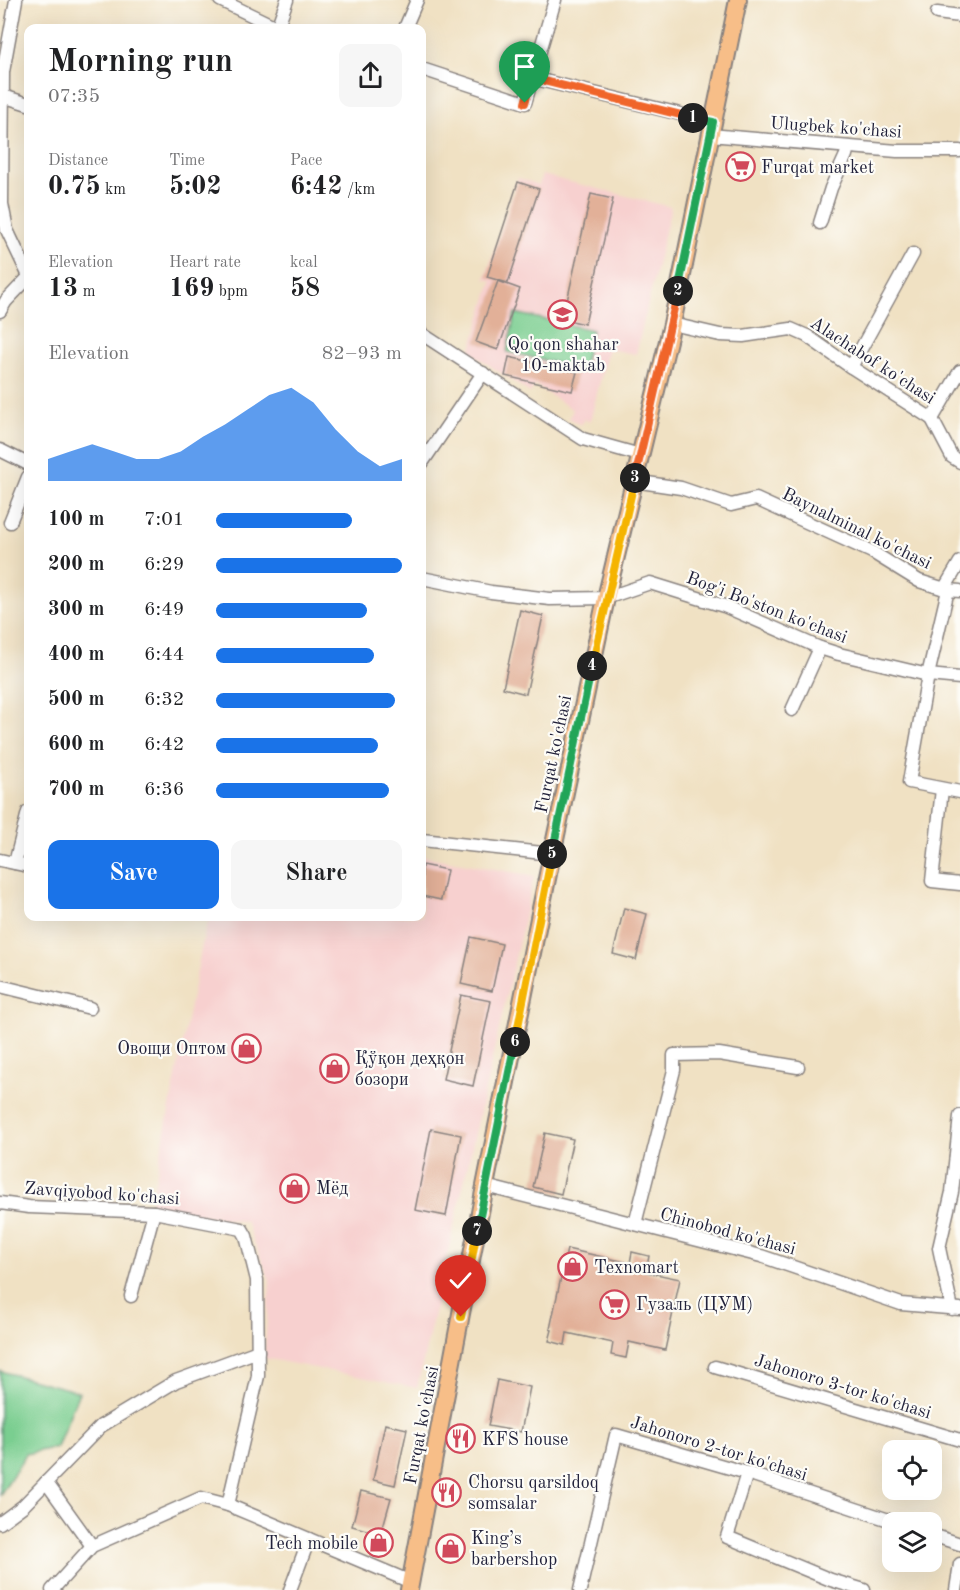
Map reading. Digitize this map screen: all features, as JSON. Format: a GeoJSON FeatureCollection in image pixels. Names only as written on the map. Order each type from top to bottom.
{"type":"FeatureCollection","features":[{"type":"Feature","properties":{"kind":"main road","name":"Furqat ko'chasi"},"geometry":{"type":"LineString","coordinates":[[410,1586],[485,1186],[552,854],[606,598],[672,324],[738,0]]}},
{"type":"Feature","properties":{"kind":"street"},"geometry":{"type":"LineString","coordinates":[[16,0],[3,72],[1,204],[7,230],[24,258]]}},
{"type":"Feature","properties":{"kind":"street"},"geometry":{"type":"LineString","coordinates":[[220,0],[270,24]]}},
{"type":"Feature","properties":{"kind":"street"},"geometry":{"type":"LineString","coordinates":[[279,24],[286,0]]}},
{"type":"Feature","properties":{"kind":"street"},"geometry":{"type":"LineString","coordinates":[[407,24],[417,0]]}},
{"type":"Feature","properties":{"kind":"street"},"geometry":{"type":"LineString","coordinates":[[426,70],[525,103],[555,0]]}},
{"type":"Feature","properties":{"kind":"street"},"geometry":{"type":"LineString","coordinates":[[937,14],[960,16]]}},
{"type":"Feature","properties":{"kind":"street","name":"Ulugbek ko'chasi"},"geometry":{"type":"LineString","coordinates":[[532,78],[712,129],[848,147],[897,151],[960,151]]}},
{"type":"Feature","properties":{"kind":"street"},"geometry":{"type":"LineString","coordinates":[[3,96],[24,103]]}},
{"type":"Feature","properties":{"kind":"street"},"geometry":{"type":"LineString","coordinates":[[820,223],[848,147]]}},
{"type":"Feature","properties":{"kind":"street"},"geometry":{"type":"LineString","coordinates":[[851,367],[913,254]]}},
{"type":"Feature","properties":{"kind":"street"},"geometry":{"type":"LineString","coordinates":[[0,311],[24,281]]}},
{"type":"Feature","properties":{"kind":"street","name":"Alachabof ko'chasi"},"geometry":{"type":"LineString","coordinates":[[672,324],[720,335],[743,336],[791,329],[807,336],[932,419],[952,457],[960,462]]}},
{"type":"Feature","properties":{"kind":"street"},"geometry":{"type":"LineString","coordinates":[[426,337],[583,440],[640,455]]}},
{"type":"Feature","properties":{"kind":"street"},"geometry":{"type":"LineString","coordinates":[[932,419],[960,371]]}},
{"type":"Feature","properties":{"kind":"street"},"geometry":{"type":"LineString","coordinates":[[426,457],[483,373]]}},
{"type":"Feature","properties":{"kind":"street"},"geometry":{"type":"LineString","coordinates":[[0,450],[24,462]]}},
{"type":"Feature","properties":{"kind":"street","name":"Baynalminal ko'chasi"},"geometry":{"type":"LineString","coordinates":[[634,481],[681,488],[731,505],[756,499],[872,552],[919,581],[950,590]]}},
{"type":"Feature","properties":{"kind":"street"},"geometry":{"type":"LineString","coordinates":[[10,522],[24,487]]}},
{"type":"Feature","properties":{"kind":"street"},"geometry":{"type":"LineString","coordinates":[[960,562],[950,590],[928,675],[909,782],[960,792]]}},
{"type":"Feature","properties":{"kind":"street","name":"Bog'i Bo'ston ko'chasi"},"geometry":{"type":"LineString","coordinates":[[426,579],[491,592],[550,599],[606,598],[650,583],[724,606],[820,648],[928,675],[960,678]]}},
{"type":"Feature","properties":{"kind":"street"},"geometry":{"type":"LineString","coordinates":[[792,710],[820,648]]}},
{"type":"Feature","properties":{"kind":"street"},"geometry":{"type":"LineString","coordinates":[[942,789],[932,881],[960,884]]}},
{"type":"Feature","properties":{"kind":"street"},"geometry":{"type":"LineString","coordinates":[[15,863],[24,828]]}},
{"type":"Feature","properties":{"kind":"street"},"geometry":{"type":"LineString","coordinates":[[426,840],[552,854]]}},
{"type":"Feature","properties":{"kind":"street"},"geometry":{"type":"LineString","coordinates":[[0,860],[24,865]]}},
{"type":"Feature","properties":{"kind":"street"},"geometry":{"type":"LineString","coordinates":[[0,986],[90,1008]]}},
{"type":"Feature","properties":{"kind":"street"},"geometry":{"type":"LineString","coordinates":[[635,1224],[674,1070],[674,1055],[719,1054],[798,1067]]}},
{"type":"Feature","properties":{"kind":"street"},"geometry":{"type":"LineString","coordinates":[[956,1309],[939,1248],[952,1192],[960,1116]]}},
{"type":"Feature","properties":{"kind":"street","name":"Chinobod ko'chasi"},"geometry":{"type":"LineString","coordinates":[[485,1186],[761,1256],[901,1304],[956,1309]]}},
{"type":"Feature","properties":{"kind":"street","name":"Zavqiyobod ko'chasi"},"geometry":{"type":"LineString","coordinates":[[0,1203],[29,1207],[154,1212],[242,1229],[246,1236],[257,1280],[258,1376],[228,1505]]}},
{"type":"Feature","properties":{"kind":"street"},"geometry":{"type":"LineString","coordinates":[[131,1296],[154,1212]]}},
{"type":"Feature","properties":{"kind":"street"},"geometry":{"type":"LineString","coordinates":[[0,1523],[23,1506],[101,1426],[176,1381],[258,1351]]}},
{"type":"Feature","properties":{"kind":"street","name":"Jahonoro 3-tor ko'chasi"},"geometry":{"type":"LineString","coordinates":[[715,1367],[960,1440]]}},
{"type":"Feature","properties":{"kind":"street","name":"Jahonoro 2-tor ko'chasi"},"geometry":{"type":"LineString","coordinates":[[580,1590],[616,1435],[747,1473],[882,1518]]}},
{"type":"Feature","properties":{"kind":"street"},"geometry":{"type":"LineString","coordinates":[[747,1473],[727,1537],[831,1580],[864,1590]]}},
{"type":"Feature","properties":{"kind":"street"},"geometry":{"type":"LineString","coordinates":[[46,1482],[92,1546]]}},
{"type":"Feature","properties":{"kind":"street"},"geometry":{"type":"LineString","coordinates":[[52,1590],[92,1546],[201,1498],[228,1505],[309,1539],[410,1586]]}},
{"type":"Feature","properties":{"kind":"street"},"geometry":{"type":"LineString","coordinates":[[942,1538],[960,1544]]}},
{"type":"Feature","properties":{"kind":"street"},"geometry":{"type":"LineString","coordinates":[[290,1590],[309,1539]]}},
{"type":"Feature","properties":{"kind":"street"},"geometry":{"type":"LineString","coordinates":[[956,1590],[960,1564]]}},
{"type":"Feature","properties":{"kind":"shaded area","name":"Qo'qon shahar 10-maktab"},"geometry":{"type":"Polygon","coordinates":[[[542,175],[671,207],[636,354],[608,349],[590,422],[584,419],[581,425],[569,418],[573,410],[535,385],[530,393],[470,352],[492,281],[485,279],[518,178],[539,185],[542,175]]]}},
{"type":"Feature","properties":{"kind":"shaded area","name":"Қўқон деҳқон бозори"},"geometry":{"type":"Polygon","coordinates":[[[426,857],[534,876],[417,1388],[264,1358],[270,1281],[246,1222],[150,1207],[205,930],[209,921],[426,921],[426,857]]]}},
{"type":"Feature","properties":{"kind":"green space"},"geometry":{"type":"Polygon","coordinates":[[[515,313],[592,330],[583,369],[507,352],[515,313]]]}},
{"type":"Feature","properties":{"kind":"green space"},"geometry":{"type":"Polygon","coordinates":[[[0,1371],[79,1392],[57,1447],[26,1454],[0,1495],[0,1371]]]}},
{"type":"Feature","properties":{"kind":"building"},"geometry":{"type":"Polygon","coordinates":[[[518,182],[539,189],[508,283],[487,277],[518,182]]]}},
{"type":"Feature","properties":{"kind":"building"},"geometry":{"type":"Polygon","coordinates":[[[591,194],[613,199],[585,324],[563,319],[591,194]]]}},
{"type":"Feature","properties":{"kind":"building"},"geometry":{"type":"Polygon","coordinates":[[[498,281],[520,289],[498,350],[476,342],[498,281]]]}},
{"type":"Feature","properties":{"kind":"building"},"geometry":{"type":"Polygon","coordinates":[[[509,357],[577,372],[572,391],[505,376],[509,357]]]}},
{"type":"Feature","properties":{"kind":"building"},"geometry":{"type":"Polygon","coordinates":[[[520,610],[543,616],[526,694],[503,688],[520,610]]]}},
{"type":"Feature","properties":{"kind":"building"},"geometry":{"type":"Polygon","coordinates":[[[426,866],[447,870],[441,900],[426,897],[426,866]]]}},
{"type":"Feature","properties":{"kind":"building"},"geometry":{"type":"Polygon","coordinates":[[[624,908],[647,914],[636,960],[613,954],[624,908]]]}},
{"type":"Feature","properties":{"kind":"building"},"geometry":{"type":"Polygon","coordinates":[[[471,937],[502,944],[492,991],[461,984],[471,937]]]}},
{"type":"Feature","properties":{"kind":"building"},"geometry":{"type":"Polygon","coordinates":[[[461,995],[491,1001],[473,1086],[443,1079],[461,995]]]}},
{"type":"Feature","properties":{"kind":"building"},"geometry":{"type":"Polygon","coordinates":[[[431,1129],[461,1135],[446,1216],[415,1210],[431,1129]]]}},
{"type":"Feature","properties":{"kind":"building"},"geometry":{"type":"Polygon","coordinates":[[[545,1133],[573,1139],[561,1194],[533,1187],[545,1133]]]}},
{"type":"Feature","properties":{"kind":"building","name":"Гузаль (ЦУМ)"},"geometry":{"type":"Polygon","coordinates":[[[567,1249],[630,1263],[632,1252],[649,1256],[646,1272],[680,1279],[665,1350],[629,1342],[626,1358],[611,1355],[613,1343],[567,1333],[565,1345],[549,1341],[567,1249]]]}},
{"type":"Feature","properties":{"kind":"building"},"geometry":{"type":"Polygon","coordinates":[[[497,1380],[530,1387],[521,1432],[488,1426],[497,1380]]]}},
{"type":"Feature","properties":{"kind":"building"},"geometry":{"type":"Polygon","coordinates":[[[385,1424],[407,1429],[395,1485],[373,1480],[385,1424]]]}},
{"type":"Feature","properties":{"kind":"building"},"geometry":{"type":"Polygon","coordinates":[[[361,1491],[391,1498],[381,1534],[352,1526],[361,1491]]]}},
{"type":"Feature","properties":{"kind":"place","name":"Furqat market"},"geometry":{"type":"Point","coordinates":[740,167]}},
{"type":"Feature","properties":{"kind":"place","name":"Qo'qon shahar 10-maktab"},"geometry":{"type":"Point","coordinates":[563,315]}},
{"type":"Feature","properties":{"kind":"place","name":"Овощи Оптом"},"geometry":{"type":"Point","coordinates":[247,1048]}},
{"type":"Feature","properties":{"kind":"place","name":"Қўқон деҳқон бозори"},"geometry":{"type":"Point","coordinates":[334,1068]}},
{"type":"Feature","properties":{"kind":"place","name":"Мёд"},"geometry":{"type":"Point","coordinates":[295,1188]}},
{"type":"Feature","properties":{"kind":"place","name":"Texnomart"},"geometry":{"type":"Point","coordinates":[573,1267]}},
{"type":"Feature","properties":{"kind":"place","name":"Гузаль (ЦУМ)"},"geometry":{"type":"Point","coordinates":[615,1304]}},
{"type":"Feature","properties":{"kind":"place","name":"KFS house"},"geometry":{"type":"Point","coordinates":[461,1439]}},
{"type":"Feature","properties":{"kind":"place","name":"Chorsu qarsildoq somsalar"},"geometry":{"type":"Point","coordinates":[447,1492]}},
{"type":"Feature","properties":{"kind":"place","name":"Tech mobile"},"geometry":{"type":"Point","coordinates":[379,1543]}},
{"type":"Feature","properties":{"kind":"place","name":"King’s barbershop"},"geometry":{"type":"Point","coordinates":[450,1548]}},
{"type":"Feature","properties":{"kind":"route"},"geometry":{"type":"LineString","coordinates":[[461,1317],[485,1186],[561,811],[606,598],[672,324],[713,122],[532,78],[525,103]]}}]}
